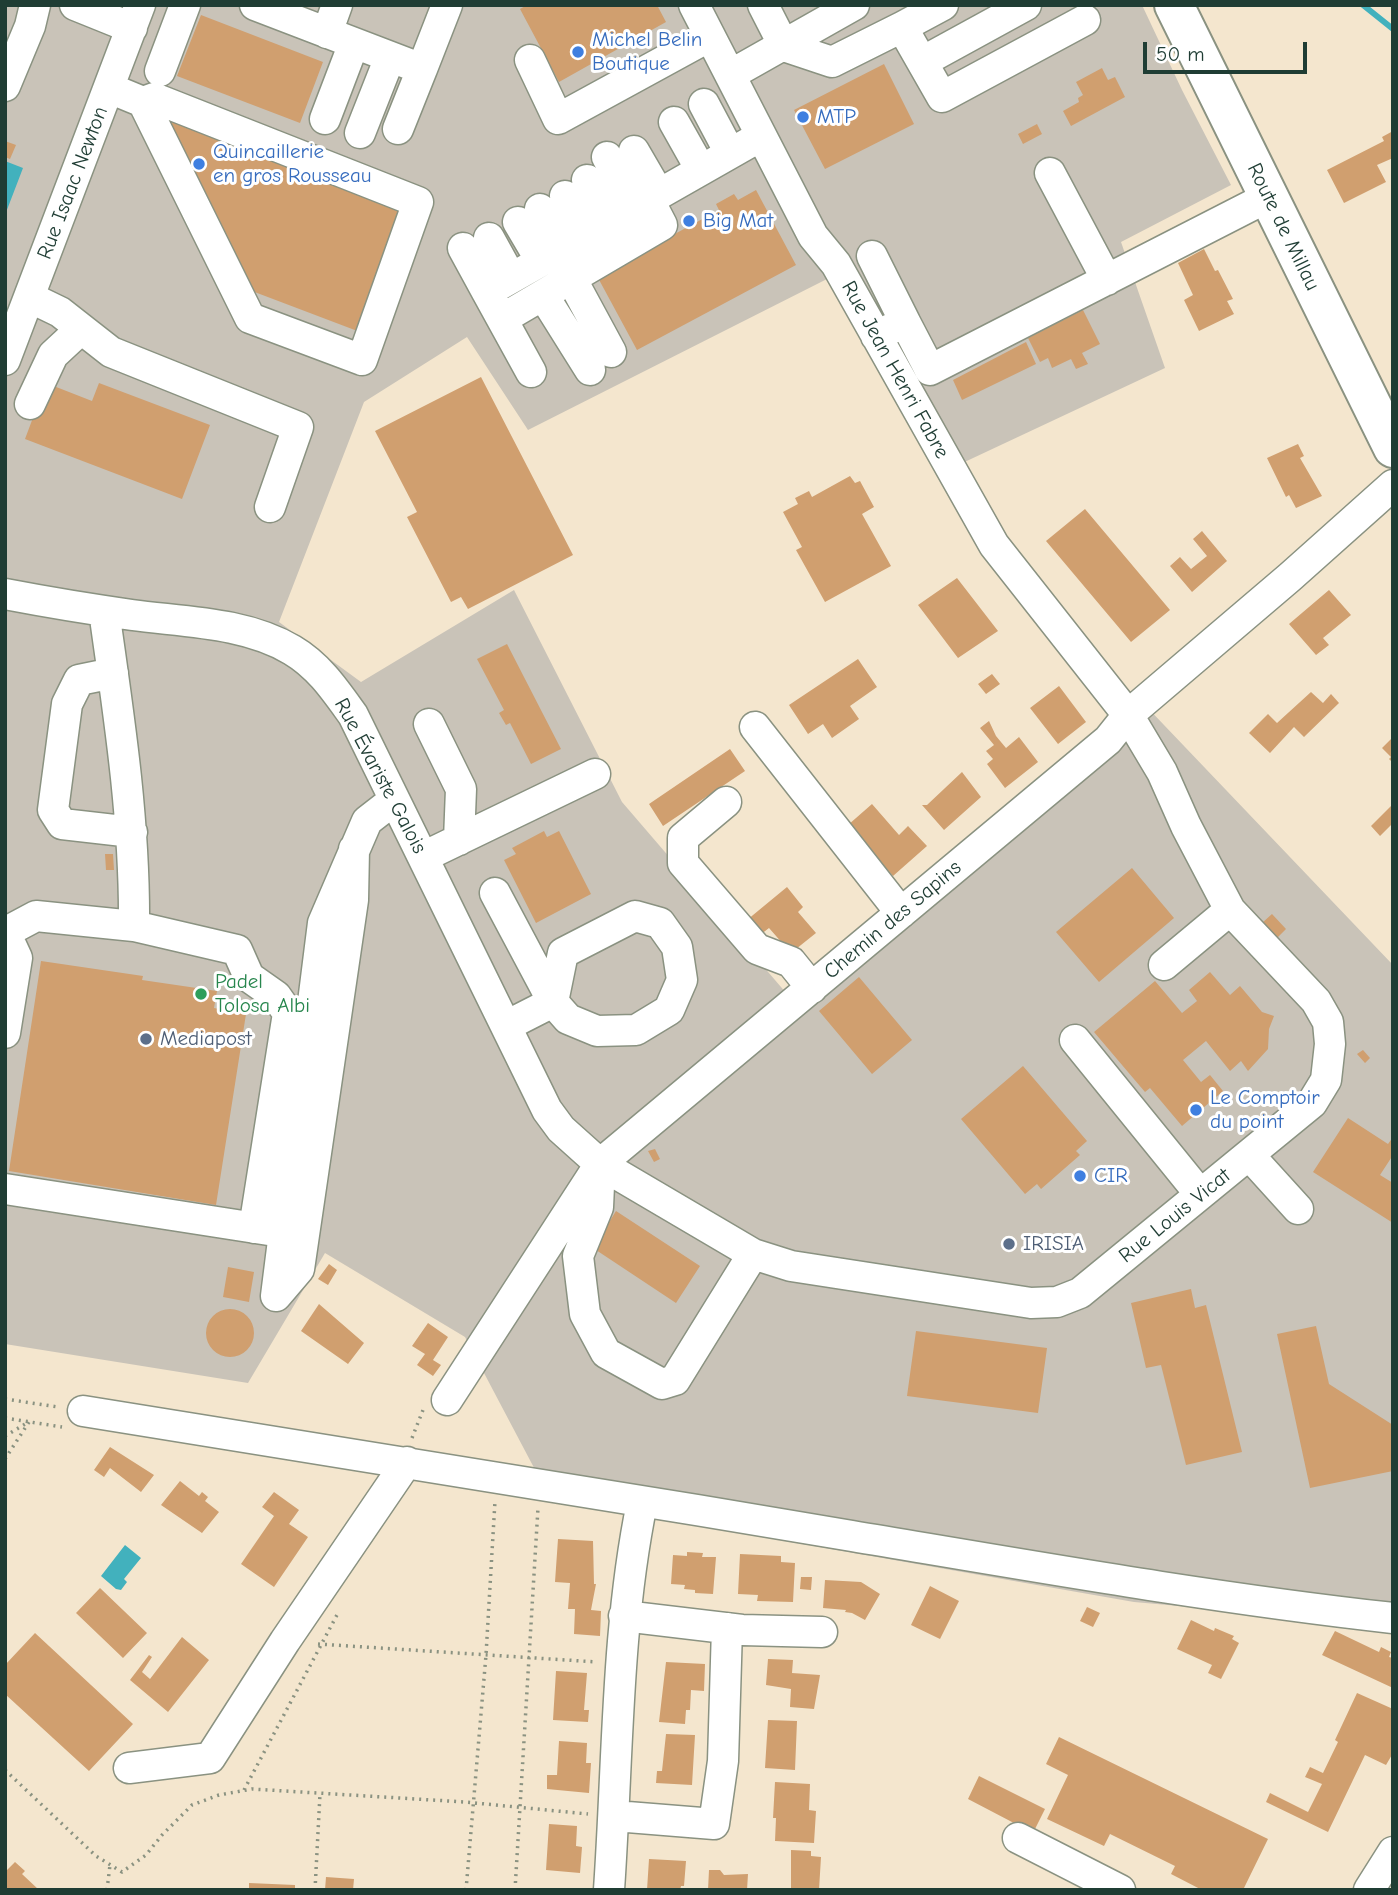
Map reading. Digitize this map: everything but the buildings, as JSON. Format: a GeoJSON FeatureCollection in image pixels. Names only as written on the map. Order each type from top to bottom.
{"type":"FeatureCollection","features":[{"type":"Feature","properties":{"kind":"main road","name":"Route de Millau"},"geometry":{"type":"LineString","coordinates":[[1174,5],[1393,448]]}},
{"type":"Feature","properties":{"kind":"street"},"geometry":{"type":"LineString","coordinates":[[5,86],[30,26],[35,5]]}},
{"type":"Feature","properties":{"kind":"street"},"geometry":{"type":"LineString","coordinates":[[75,5],[136,17]]}},
{"type":"Feature","properties":{"kind":"street"},"geometry":{"type":"LineString","coordinates":[[160,71],[185,5]]}},
{"type":"Feature","properties":{"kind":"street"},"geometry":{"type":"LineString","coordinates":[[255,5],[356,37],[422,69]]}},
{"type":"Feature","properties":{"kind":"street"},"geometry":{"type":"LineString","coordinates":[[398,129],[447,5]]}},
{"type":"Feature","properties":{"kind":"street","name":"Rue Jean Henri Fabre"},"geometry":{"type":"LineString","coordinates":[[694,5],[813,236],[836,264],[994,545],[1128,715]]}},
{"type":"Feature","properties":{"kind":"street"},"geometry":{"type":"LineString","coordinates":[[763,5],[784,46],[832,61],[943,5]]}},
{"type":"Feature","properties":{"kind":"street"},"geometry":{"type":"LineString","coordinates":[[730,75],[784,46],[820,14],[854,5]]}},
{"type":"Feature","properties":{"kind":"street"},"geometry":{"type":"LineString","coordinates":[[922,62],[1026,5]]}},
{"type":"Feature","properties":{"kind":"street","name":"Rue Isaac Newton"},"geometry":{"type":"LineString","coordinates":[[5,360],[136,17]]}},
{"type":"Feature","properties":{"kind":"street"},"geometry":{"type":"LineString","coordinates":[[902,27],[942,97],[1086,20]]}},
{"type":"Feature","properties":{"kind":"street"},"geometry":{"type":"LineString","coordinates":[[530,60],[558,119],[710,36]]}},
{"type":"Feature","properties":{"kind":"street"},"geometry":{"type":"LineString","coordinates":[[343,126],[356,37]]}},
{"type":"Feature","properties":{"kind":"street"},"geometry":{"type":"LineString","coordinates":[[109,88],[142,102],[250,318],[362,360],[418,202],[154,98],[142,102]]}},
{"type":"Feature","properties":{"kind":"street"},"geometry":{"type":"LineString","coordinates":[[704,104],[730,153]]}},
{"type":"Feature","properties":{"kind":"street"},"geometry":{"type":"LineString","coordinates":[[674,122],[701,170]]}},
{"type":"Feature","properties":{"kind":"street"},"geometry":{"type":"LineString","coordinates":[[499,285],[761,136]]}},
{"type":"Feature","properties":{"kind":"street"},"geometry":{"type":"LineString","coordinates":[[543,295],[601,361],[580,273],[602,226],[620,154]]}},
{"type":"Feature","properties":{"kind":"street"},"geometry":{"type":"LineString","coordinates":[[1050,173],[1107,280]]}},
{"type":"Feature","properties":{"kind":"street"},"geometry":{"type":"LineString","coordinates":[[872,256],[930,370],[1268,197]]}},
{"type":"Feature","properties":{"kind":"street"},"geometry":{"type":"LineString","coordinates":[[502,319],[662,225],[602,226],[552,202],[602,226]]}},
{"type":"Feature","properties":{"kind":"street"},"geometry":{"type":"LineString","coordinates":[[476,243],[499,285],[502,319],[531,372]]}},
{"type":"Feature","properties":{"kind":"street"},"geometry":{"type":"LineString","coordinates":[[29,298],[60,312],[111,352],[298,427],[270,507]]}},
{"type":"Feature","properties":{"kind":"street"},"geometry":{"type":"LineString","coordinates":[[876,336],[905,322]]}},
{"type":"Feature","properties":{"kind":"street"},"geometry":{"type":"LineString","coordinates":[[30,404],[53,355],[81,329]]}},
{"type":"Feature","properties":{"kind":"street","name":"Chemin des Sapins"},"geometry":{"type":"LineString","coordinates":[[447,1401],[600,1164],[1108,740],[1128,715],[1393,485]]}},
{"type":"Feature","properties":{"kind":"street","name":"Rue Évariste Galois"},"geometry":{"type":"LineString","coordinates":[[5,594],[104,611],[232,628],[292,649],[315,667],[353,715],[547,1110],[561,1129],[600,1164]]}},
{"type":"Feature","properties":{"kind":"street"},"geometry":{"type":"LineString","coordinates":[[104,611],[126,764],[135,869],[134,926]]}},
{"type":"Feature","properties":{"kind":"street"},"geometry":{"type":"LineString","coordinates":[[113,673],[79,680],[67,704],[53,810],[62,824],[132,832]]}},
{"type":"Feature","properties":{"kind":"street","name":"Rue Louis Vicat"},"geometry":{"type":"LineString","coordinates":[[600,1164],[753,1254],[791,1266],[1031,1303],[1057,1302],[1080,1293],[1312,1102],[1326,1080],[1331,1044],[1328,1022],[1315,1001],[1230,910],[1186,826],[1162,772],[1128,715]]}},
{"type":"Feature","properties":{"kind":"street"},"geometry":{"type":"LineString","coordinates":[[429,724],[461,789],[460,840]]}},
{"type":"Feature","properties":{"kind":"street"},"geometry":{"type":"LineString","coordinates":[[755,727],[901,913]]}},
{"type":"Feature","properties":{"kind":"street"},"geometry":{"type":"LineString","coordinates":[[423,857],[595,774]]}},
{"type":"Feature","properties":{"kind":"street"},"geometry":{"type":"LineString","coordinates":[[354,849],[353,900],[299,1269],[276,1296],[323,923],[354,849],[367,821],[394,800]]}},
{"type":"Feature","properties":{"kind":"street"},"geometry":{"type":"LineString","coordinates":[[726,802],[683,838],[683,863],[757,948],[791,962],[811,988]]}},
{"type":"Feature","properties":{"kind":"street"},"geometry":{"type":"LineString","coordinates":[[495,893],[553,1002],[568,1019],[597,1031],[636,1030],[669,1010],[682,981],[677,947],[660,923],[635,916],[564,953],[553,1002]]}},
{"type":"Feature","properties":{"kind":"street"},"geometry":{"type":"LineString","coordinates":[[1164,965],[1230,910]]}},
{"type":"Feature","properties":{"kind":"street"},"geometry":{"type":"LineString","coordinates":[[5,1033],[17,958],[6,932],[36,916],[134,926],[237,950],[249,977],[276,996],[288,1013],[254,1228]]}},
{"type":"Feature","properties":{"kind":"street"},"geometry":{"type":"LineString","coordinates":[[506,1026],[553,1002]]}},
{"type":"Feature","properties":{"kind":"street"},"geometry":{"type":"LineString","coordinates":[[1075,1040],[1200,1194]]}},
{"type":"Feature","properties":{"kind":"street"},"geometry":{"type":"LineString","coordinates":[[1249,1154],[1298,1209]]}},
{"type":"Feature","properties":{"kind":"street"},"geometry":{"type":"LineString","coordinates":[[600,1164],[598,1207],[578,1256],[585,1314],[606,1353],[662,1384],[675,1380],[753,1254]]}},
{"type":"Feature","properties":{"kind":"street"},"geometry":{"type":"LineString","coordinates":[[5,1189],[284,1233]]}},
{"type":"Feature","properties":{"kind":"street"},"geometry":{"type":"LineString","coordinates":[[83,1411],[1152,1586],[1393,1618]]}},
{"type":"Feature","properties":{"kind":"street"},"geometry":{"type":"LineString","coordinates":[[129,1768],[210,1758],[285,1641],[407,1462]]}},
{"type":"Feature","properties":{"kind":"street"},"geometry":{"type":"LineString","coordinates":[[609,1890],[624,1616],[633,1546],[642,1503]]}},
{"type":"Feature","properties":{"kind":"street"},"geometry":{"type":"LineString","coordinates":[[624,1616],[727,1628],[822,1632]]}},
{"type":"Feature","properties":{"kind":"street"},"geometry":{"type":"LineString","coordinates":[[614,1816],[714,1824],[723,1761],[727,1628]]}},
{"type":"Feature","properties":{"kind":"street"},"geometry":{"type":"LineString","coordinates":[[1018,1838],[1120,1890]]}},
{"type":"Feature","properties":{"kind":"street"},"geometry":{"type":"LineString","coordinates":[[1369,1890],[1392,1854]]}},
{"type":"Feature","properties":{"kind":"path"},"geometry":{"type":"LineString","coordinates":[[407,1462],[419,1416],[432,1398],[447,1401]]}},
{"type":"Feature","properties":{"kind":"path"},"geometry":{"type":"LineString","coordinates":[[5,1399],[83,1411],[78,1429],[5,1418]]}},
{"type":"Feature","properties":{"kind":"path"},"geometry":{"type":"LineString","coordinates":[[5,1436],[29,1422]]}},
{"type":"Feature","properties":{"kind":"path"},"geometry":{"type":"LineString","coordinates":[[5,1459],[29,1422]]}},
{"type":"Feature","properties":{"kind":"path"},"geometry":{"type":"LineString","coordinates":[[467,1890],[486,1655],[495,1495]]}},
{"type":"Feature","properties":{"kind":"path"},"geometry":{"type":"LineString","coordinates":[[515,1890],[539,1500]]}},
{"type":"Feature","properties":{"kind":"path"},"geometry":{"type":"LineString","coordinates":[[244,1790],[340,1610]]}},
{"type":"Feature","properties":{"kind":"path"},"geometry":{"type":"LineString","coordinates":[[285,1641],[622,1663]]}},
{"type":"Feature","properties":{"kind":"path"},"geometry":{"type":"LineString","coordinates":[[5,1770],[96,1856],[122,1872],[146,1855],[192,1805],[219,1795],[244,1790],[472,1803],[614,1816]]}},
{"type":"Feature","properties":{"kind":"path"},"geometry":{"type":"LineString","coordinates":[[315,1890],[320,1794]]}},
{"type":"Feature","properties":{"kind":"path"},"geometry":{"type":"LineString","coordinates":[[107,1890],[110,1865]]}},
{"type":"Feature","properties":{"kind":"shaded area"},"geometry":{"type":"Polygon","coordinates":[[[5,5],[1142,5],[1231,185],[1121,242],[1165,368],[939,474],[827,279],[528,430],[467,337],[364,402],[279,622],[361,682],[514,590],[622,802],[787,994],[1143,703],[1393,965],[1393,1625],[1134,1602],[551,1500],[465,1337],[325,1253],[248,1383],[5,1344],[5,5]]]}},
{"type":"Feature","properties":{"kind":"water"},"geometry":{"type":"Polygon","coordinates":[[[5,161],[23,168],[5,215],[5,161]]]}},
{"type":"Feature","properties":{"kind":"water"},"geometry":{"type":"Polygon","coordinates":[[[125,1545],[141,1558],[124,1579],[127,1582],[121,1590],[101,1576],[125,1545]]]}},
{"type":"Feature","properties":{"kind":"waterway"},"geometry":{"type":"LineString","coordinates":[[1363,5],[1393,29]]}},
{"type":"Feature","properties":{"kind":"place","name":"Michel Belin Boutique"},"geometry":{"type":"Point","coordinates":[578,52]}},
{"type":"Feature","properties":{"kind":"place","name":"MTP"},"geometry":{"type":"Point","coordinates":[803,117]}},
{"type":"Feature","properties":{"kind":"place","name":"Quincaillerie en gros Rousseau"},"geometry":{"type":"Point","coordinates":[199,164]}},
{"type":"Feature","properties":{"kind":"place","name":"Big Mat"},"geometry":{"type":"Point","coordinates":[689,221]}},
{"type":"Feature","properties":{"kind":"place","name":"Padel Tolosa Albi"},"geometry":{"type":"Point","coordinates":[201,994]}},
{"type":"Feature","properties":{"kind":"place","name":"Mediapost"},"geometry":{"type":"Point","coordinates":[146,1039]}},
{"type":"Feature","properties":{"kind":"place","name":"Le Comptoir du point"},"geometry":{"type":"Point","coordinates":[1196,1110]}},
{"type":"Feature","properties":{"kind":"place","name":"CIR"},"geometry":{"type":"Point","coordinates":[1080,1176]}},
{"type":"Feature","properties":{"kind":"place","name":"IRISIA"},"geometry":{"type":"Point","coordinates":[1009,1244]}}]}
